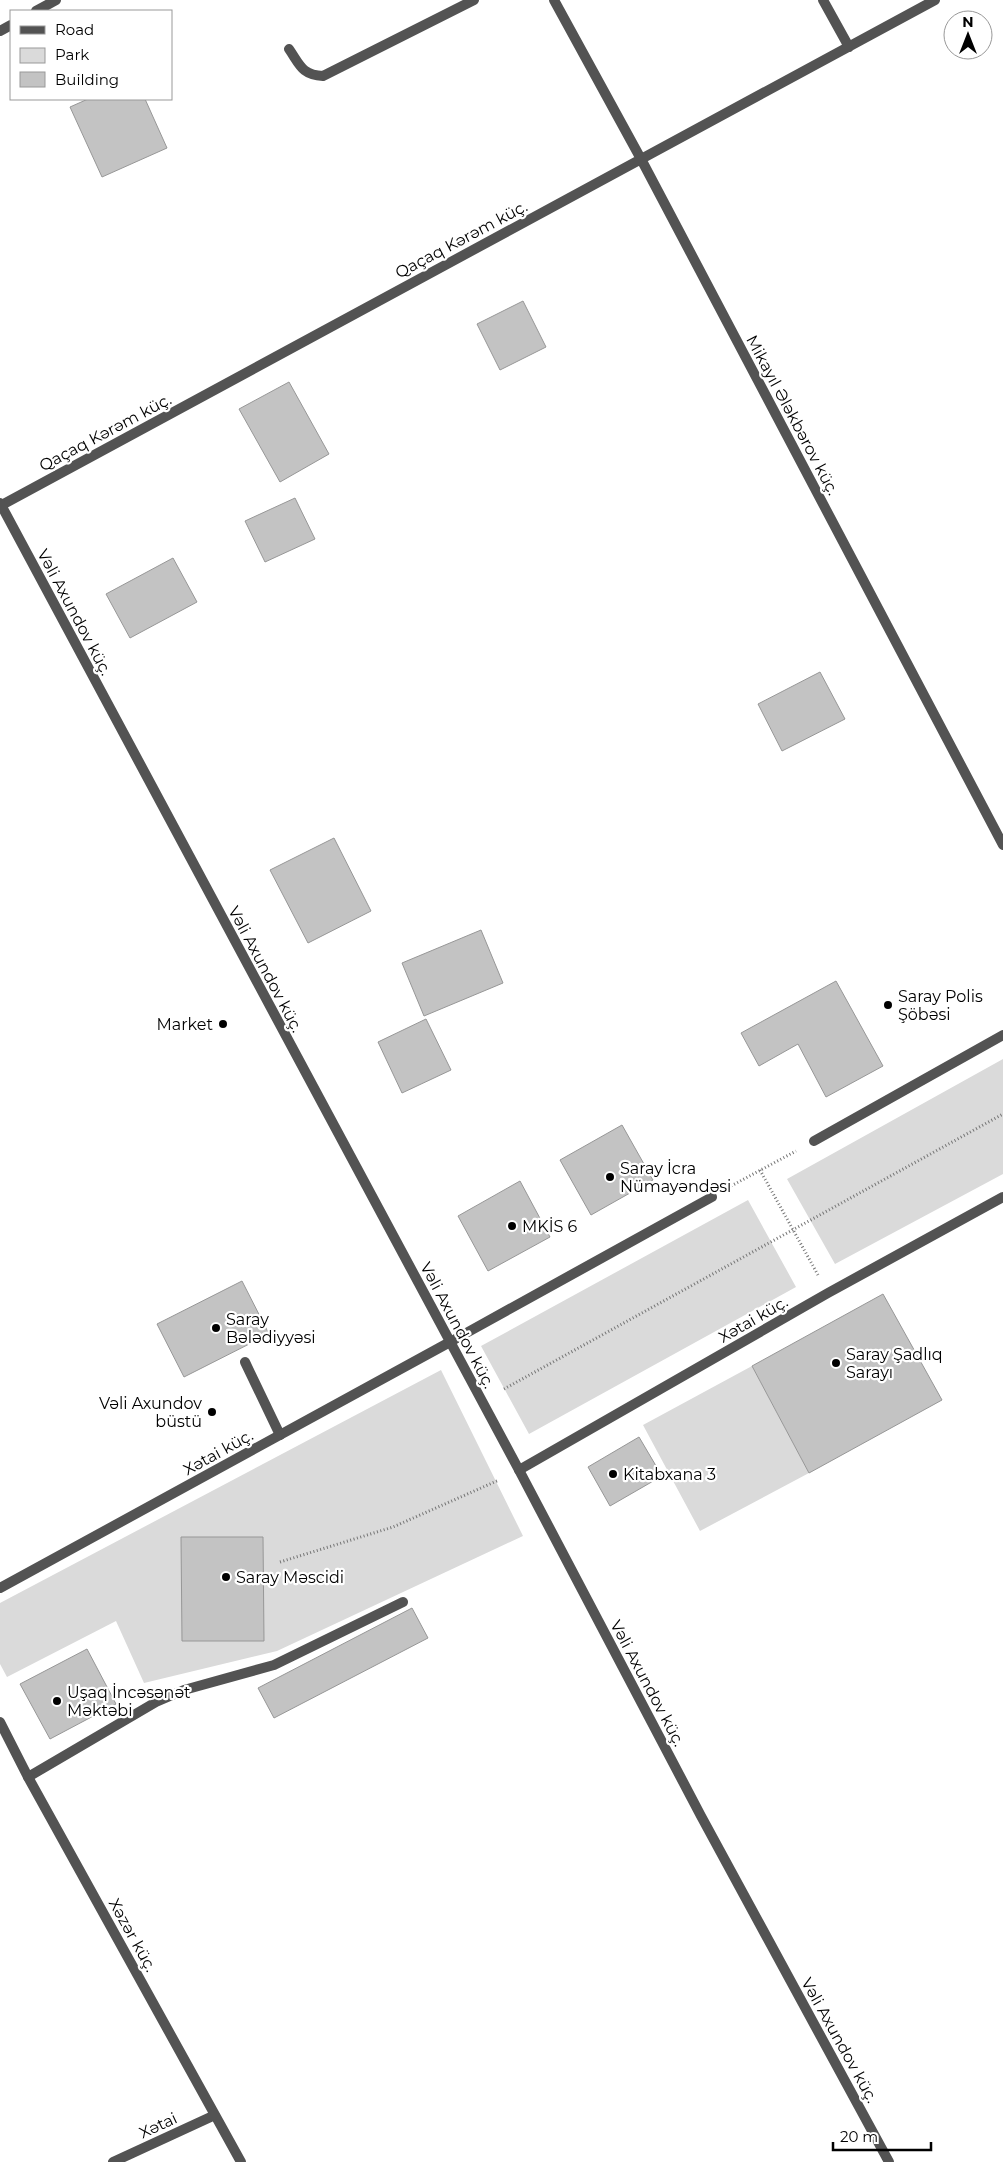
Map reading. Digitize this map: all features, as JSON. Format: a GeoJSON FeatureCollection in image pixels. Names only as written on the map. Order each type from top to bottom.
{"type":"FeatureCollection","features":[{"type":"Feature","properties":{"kind":"street"},"geometry":{"type":"LineString","coordinates":[[38,10],[56,0]]}},
{"type":"Feature","properties":{"kind":"street"},"geometry":{"type":"LineString","coordinates":[[289,49],[302,69],[310,75],[323,76],[474,0]]}},
{"type":"Feature","properties":{"kind":"street","name":"Mikayıl Ələkbərov küç."},"geometry":{"type":"LineString","coordinates":[[554,0],[641,159],[1003,845]]}},
{"type":"Feature","properties":{"kind":"street"},"geometry":{"type":"LineString","coordinates":[[823,0],[849,47]]}},
{"type":"Feature","properties":{"kind":"street","name":"Qaçaq Kərəm küç."},"geometry":{"type":"LineString","coordinates":[[0,505],[935,0]]}},
{"type":"Feature","properties":{"kind":"street","name":"Vəli Axundov küç."},"geometry":{"type":"LineString","coordinates":[[0,505],[519,1470],[696,1808],[890,2162]]}},
{"type":"Feature","properties":{"kind":"street"},"geometry":{"type":"LineString","coordinates":[[814,1142],[1003,1034]]}},
{"type":"Feature","properties":{"kind":"street","name":"Xətai küç."},"geometry":{"type":"LineString","coordinates":[[0,1588],[712,1197]]}},
{"type":"Feature","properties":{"kind":"street","name":"Xətai küç."},"geometry":{"type":"LineString","coordinates":[[519,1470],[828,1293],[1003,1197]]}},
{"type":"Feature","properties":{"kind":"street"},"geometry":{"type":"LineString","coordinates":[[245,1362],[280,1435]]}},
{"type":"Feature","properties":{"kind":"street"},"geometry":{"type":"LineString","coordinates":[[28,1777],[156,1702],[184,1690],[274,1665],[403,1602]]}},
{"type":"Feature","properties":{"kind":"street","name":"Xəzər küç."},"geometry":{"type":"LineString","coordinates":[[0,1722],[28,1777],[241,2162]]}},
{"type":"Feature","properties":{"kind":"street","name":"Xətai"},"geometry":{"type":"LineString","coordinates":[[113,2162],[215,2115]]}},
{"type":"Feature","properties":{"kind":"path"},"geometry":{"type":"LineString","coordinates":[[504,1389],[1003,1114]]}},
{"type":"Feature","properties":{"kind":"path"},"geometry":{"type":"LineString","coordinates":[[712,1197],[814,1142]]}},
{"type":"Feature","properties":{"kind":"path"},"geometry":{"type":"LineString","coordinates":[[760,1170],[828,1293]]}},
{"type":"Feature","properties":{"kind":"path"},"geometry":{"type":"LineString","coordinates":[[280,1562],[393,1527],[519,1470]]}},
{"type":"Feature","properties":{"kind":"green space"},"geometry":{"type":"Polygon","coordinates":[[[1003,1059],[1003,1174],[835,1264],[787,1179],[1003,1059]]]}},
{"type":"Feature","properties":{"kind":"green space"},"geometry":{"type":"Polygon","coordinates":[[[748,1200],[796,1287],[529,1434],[481,1346],[748,1200]]]}},
{"type":"Feature","properties":{"kind":"green space"},"geometry":{"type":"Polygon","coordinates":[[[752,1366],[809,1473],[700,1531],[643,1425],[752,1366]]]}},
{"type":"Feature","properties":{"kind":"green space"},"geometry":{"type":"Polygon","coordinates":[[[441,1370],[523,1536],[277,1651],[144,1683],[116,1621],[7,1677],[0,1664],[0,1603],[441,1370]]]}},
{"type":"Feature","properties":{"kind":"building"},"geometry":{"type":"Polygon","coordinates":[[[86,100],[145,100],[167,148],[102,177],[70,107],[86,100]]]}},
{"type":"Feature","properties":{"kind":"building"},"geometry":{"type":"Polygon","coordinates":[[[523,301],[546,347],[500,370],[477,324],[523,301]]]}},
{"type":"Feature","properties":{"kind":"building"},"geometry":{"type":"Polygon","coordinates":[[[289,382],[329,454],[280,482],[239,409],[289,382]]]}},
{"type":"Feature","properties":{"kind":"building"},"geometry":{"type":"Polygon","coordinates":[[[295,498],[315,539],[265,562],[245,521],[295,498]]]}},
{"type":"Feature","properties":{"kind":"building"},"geometry":{"type":"Polygon","coordinates":[[[173,558],[197,602],[130,638],[106,594],[173,558]]]}},
{"type":"Feature","properties":{"kind":"building"},"geometry":{"type":"Polygon","coordinates":[[[820,672],[845,719],[782,751],[758,704],[820,672]]]}},
{"type":"Feature","properties":{"kind":"building"},"geometry":{"type":"Polygon","coordinates":[[[334,838],[371,911],[308,943],[270,870],[334,838]]]}},
{"type":"Feature","properties":{"kind":"building"},"geometry":{"type":"Polygon","coordinates":[[[481,930],[503,983],[424,1016],[402,963],[481,930]]]}},
{"type":"Feature","properties":{"kind":"building"},"geometry":{"type":"Polygon","coordinates":[[[836,981],[883,1066],[826,1097],[798,1044],[759,1066],[741,1033],[836,981]]]}},
{"type":"Feature","properties":{"kind":"building"},"geometry":{"type":"Polygon","coordinates":[[[426,1019],[451,1070],[402,1093],[378,1042],[426,1019]]]}},
{"type":"Feature","properties":{"kind":"building"},"geometry":{"type":"Polygon","coordinates":[[[622,1125],[653,1180],[591,1215],[560,1160],[622,1125]]]}},
{"type":"Feature","properties":{"kind":"building"},"geometry":{"type":"Polygon","coordinates":[[[520,1181],[550,1237],[488,1271],[458,1216],[520,1181]]]}},
{"type":"Feature","properties":{"kind":"building"},"geometry":{"type":"Polygon","coordinates":[[[242,1281],[269,1334],[184,1377],[157,1324],[242,1281]]]}},
{"type":"Feature","properties":{"kind":"building"},"geometry":{"type":"Polygon","coordinates":[[[883,1294],[942,1400],[809,1473],[752,1366],[883,1294]]]}},
{"type":"Feature","properties":{"kind":"building"},"geometry":{"type":"Polygon","coordinates":[[[639,1437],[662,1476],[610,1506],[588,1467],[639,1437]]]}},
{"type":"Feature","properties":{"kind":"building"},"geometry":{"type":"Polygon","coordinates":[[[181,1537],[263,1537],[264,1641],[182,1641],[181,1537]]]}},
{"type":"Feature","properties":{"kind":"building"},"geometry":{"type":"Polygon","coordinates":[[[412,1608],[428,1638],[274,1718],[258,1688],[412,1608]]]}},
{"type":"Feature","properties":{"kind":"building"},"geometry":{"type":"Polygon","coordinates":[[[87,1649],[116,1704],[50,1739],[20,1684],[87,1649]]]}},
{"type":"Feature","properties":{"kind":"place","name":"Saray Polis Şöbəsi"},"geometry":{"type":"Point","coordinates":[888,1005]}},
{"type":"Feature","properties":{"kind":"place","name":"Market"},"geometry":{"type":"Point","coordinates":[223,1024]}},
{"type":"Feature","properties":{"kind":"place","name":"Saray İcra Nümayəndəsi"},"geometry":{"type":"Point","coordinates":[610,1177]}},
{"type":"Feature","properties":{"kind":"place","name":"MKİS 6"},"geometry":{"type":"Point","coordinates":[512,1226]}},
{"type":"Feature","properties":{"kind":"place","name":"Saray Bələdiyyəsi"},"geometry":{"type":"Point","coordinates":[216,1328]}},
{"type":"Feature","properties":{"kind":"place","name":"Saray Şadlıq Sarayı"},"geometry":{"type":"Point","coordinates":[836,1363]}},
{"type":"Feature","properties":{"kind":"place","name":"Vəli Axundov büstü"},"geometry":{"type":"Point","coordinates":[212,1412]}},
{"type":"Feature","properties":{"kind":"place","name":"Kitabxana 3"},"geometry":{"type":"Point","coordinates":[613,1474]}},
{"type":"Feature","properties":{"kind":"place","name":"Saray Məscidi"},"geometry":{"type":"Point","coordinates":[226,1577]}},
{"type":"Feature","properties":{"kind":"place","name":"Uşaq İncəsənət Məktəbi"},"geometry":{"type":"Point","coordinates":[57,1701]}}]}
